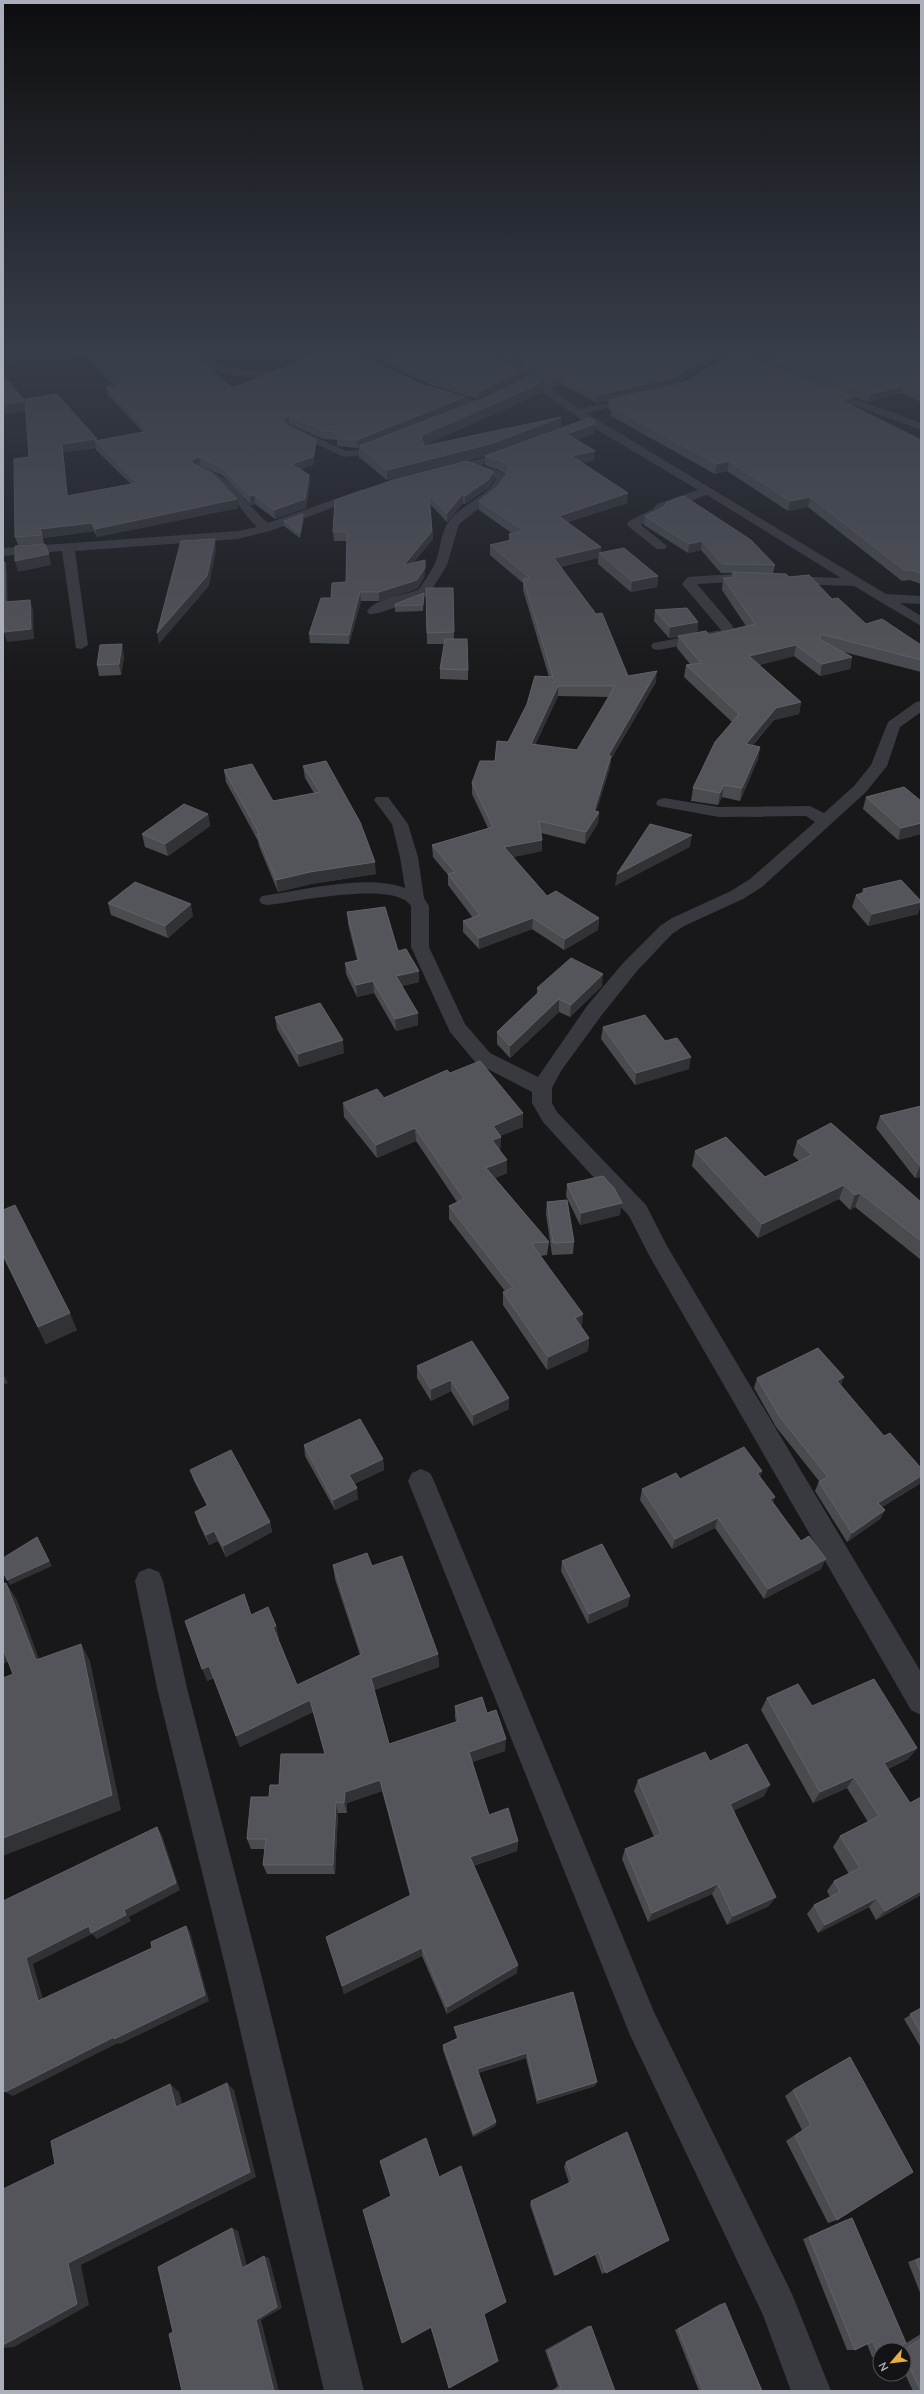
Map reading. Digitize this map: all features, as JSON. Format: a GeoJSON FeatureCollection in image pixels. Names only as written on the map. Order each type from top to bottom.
{"type":"FeatureCollection","features":[{"type":"Feature","properties":{"kind":"street"},"geometry":{"type":"LineString","coordinates":[[432,474],[481,462]]}},
{"type":"Feature","properties":{"kind":"street"},"geometry":{"type":"LineString","coordinates":[[657,462],[921,622]]}},
{"type":"Feature","properties":{"kind":"street"},"geometry":{"type":"LineString","coordinates":[[374,611],[385,604],[423,593],[442,562],[452,525],[462,513],[486,499],[500,483],[502,478],[495,473],[469,465]]}},
{"type":"Feature","properties":{"kind":"street"},"geometry":{"type":"LineString","coordinates":[[200,470],[216,476],[237,495],[250,514],[266,528]]}},
{"type":"Feature","properties":{"kind":"street"},"geometry":{"type":"LineString","coordinates":[[3,552],[223,537],[266,528],[372,489]]}},
{"type":"Feature","properties":{"kind":"street"},"geometry":{"type":"LineString","coordinates":[[662,546],[633,524],[657,512],[661,507],[679,502],[706,491]]}},
{"type":"Feature","properties":{"kind":"street"},"geometry":{"type":"LineString","coordinates":[[68,547],[81,645]]}},
{"type":"Feature","properties":{"kind":"street"},"geometry":{"type":"LineString","coordinates":[[658,646],[729,633],[727,628],[689,584],[693,580],[733,578],[857,582]]}},
{"type":"Feature","properties":{"kind":"street"},"geometry":{"type":"LineString","coordinates":[[882,598],[921,600]]}},
{"type":"Feature","properties":{"kind":"street"},"geometry":{"type":"LineString","coordinates":[[921,705],[894,725],[879,766],[860,789],[756,883],[737,895],[678,922],[666,930],[630,967],[594,1011],[553,1068],[542,1088],[542,1103],[550,1117],[599,1167],[638,1211],[658,1251],[921,1700]]}},
{"type":"Feature","properties":{"kind":"street"},"geometry":{"type":"LineString","coordinates":[[382,800],[400,824],[409,857],[415,898],[420,906],[420,947],[457,1027],[484,1058],[542,1088]]}},
{"type":"Feature","properties":{"kind":"street"},"geometry":{"type":"LineString","coordinates":[[664,803],[719,812],[752,812],[767,810],[810,811],[825,821]]}},
{"type":"Feature","properties":{"kind":"street"},"geometry":{"type":"LineString","coordinates":[[268,900],[365,887],[391,889],[415,898]]}},
{"type":"Feature","properties":{"kind":"street"},"geometry":{"type":"LineString","coordinates":[[421,1481],[542,1774],[642,2023],[779,2307],[811,2391]]}},
{"type":"Feature","properties":{"kind":"street"},"geometry":{"type":"LineString","coordinates":[[149,1581],[172,1688],[245,1978],[344,2391]]}},
{"type":"Feature","properties":{"kind":"building"},"geometry":{"type":"Polygon","coordinates":[[[14,462],[64,462],[67,496],[137,483],[116,462],[192,462],[212,473],[237,499],[95,529],[92,523],[40,529],[42,535],[15,537],[14,462]]]}},
{"type":"Feature","properties":{"kind":"building"},"geometry":{"type":"Polygon","coordinates":[[[209,462],[299,462],[292,464],[309,475],[305,499],[274,510],[254,495],[250,496],[221,467],[209,462]]]}},
{"type":"Feature","properties":{"kind":"building"},"geometry":{"type":"Polygon","coordinates":[[[377,462],[420,462],[387,470],[377,462]]]}},
{"type":"Feature","properties":{"kind":"building"},"geometry":{"type":"Polygon","coordinates":[[[464,462],[469,462],[494,472],[488,480],[465,496],[463,494],[447,513],[429,495],[432,531],[404,565],[425,560],[425,568],[417,580],[379,592],[360,592],[349,635],[309,634],[321,598],[331,598],[332,583],[346,582],[347,532],[333,532],[335,500],[396,479],[464,462]]]}},
{"type":"Feature","properties":{"kind":"building"},"geometry":{"type":"Polygon","coordinates":[[[502,462],[581,462],[628,493],[559,516],[601,547],[554,558],[596,614],[602,613],[628,676],[657,671],[608,756],[611,756],[594,811],[599,812],[586,832],[539,821],[542,840],[504,847],[547,896],[556,891],[599,918],[565,939],[533,918],[479,938],[463,921],[480,915],[448,874],[455,872],[432,845],[493,827],[472,783],[480,761],[495,761],[497,741],[508,742],[527,704],[535,676],[553,677],[523,579],[530,578],[490,545],[511,540],[509,534],[524,531],[479,501],[498,486],[510,468],[502,462]],[[558,686],[531,744],[577,750],[615,686],[558,686]]]}},
{"type":"Feature","properties":{"kind":"building"},"geometry":{"type":"Polygon","coordinates":[[[713,462],[726,462],[717,464],[713,462]]]}},
{"type":"Feature","properties":{"kind":"building"},"geometry":{"type":"Polygon","coordinates":[[[730,462],[921,462],[921,573],[912,570],[904,570],[810,497],[790,501],[730,462]]]}},
{"type":"Feature","properties":{"kind":"building"},"geometry":{"type":"Polygon","coordinates":[[[684,496],[751,540],[775,565],[722,564],[702,541],[689,544],[645,516],[663,507],[667,502],[684,496]]]}},
{"type":"Feature","properties":{"kind":"building"},"geometry":{"type":"Polygon","coordinates":[[[303,514],[300,533],[284,521],[303,514]]]}},
{"type":"Feature","properties":{"kind":"building"},"geometry":{"type":"Polygon","coordinates":[[[215,539],[207,576],[157,633],[181,541],[215,539]]]}},
{"type":"Feature","properties":{"kind":"building"},"geometry":{"type":"Polygon","coordinates":[[[45,544],[49,554],[15,561],[15,546],[45,544]]]}},
{"type":"Feature","properties":{"kind":"building"},"geometry":{"type":"Polygon","coordinates":[[[624,548],[658,576],[632,581],[599,553],[624,548]]]}},
{"type":"Feature","properties":{"kind":"building"},"geometry":{"type":"Polygon","coordinates":[[[5,562],[5,602],[30,600],[31,629],[4,632],[3,563],[5,562]]]}},
{"type":"Feature","properties":{"kind":"building"},"geometry":{"type":"Polygon","coordinates":[[[732,572],[786,574],[789,577],[809,575],[832,599],[838,598],[866,624],[882,619],[921,645],[921,660],[821,634],[819,639],[852,657],[822,664],[796,645],[749,656],[801,702],[776,708],[746,744],[760,747],[742,788],[724,785],[720,793],[693,788],[715,742],[739,714],[686,665],[701,663],[678,636],[706,631],[709,635],[755,624],[723,578],[736,577],[732,572]]]}},
{"type":"Feature","properties":{"kind":"building"},"geometry":{"type":"Polygon","coordinates":[[[426,588],[453,588],[454,632],[427,633],[426,588]]]}},
{"type":"Feature","properties":{"kind":"building"},"geometry":{"type":"Polygon","coordinates":[[[424,593],[423,605],[395,606],[395,604],[424,593]]]}},
{"type":"Feature","properties":{"kind":"building"},"geometry":{"type":"Polygon","coordinates":[[[687,608],[698,622],[670,627],[655,610],[687,608]]]}},
{"type":"Feature","properties":{"kind":"building"},"geometry":{"type":"Polygon","coordinates":[[[445,639],[467,639],[468,670],[440,669],[445,639]]]}},
{"type":"Feature","properties":{"kind":"building"},"geometry":{"type":"Polygon","coordinates":[[[122,644],[119,664],[97,665],[100,645],[122,644]]]}},
{"type":"Feature","properties":{"kind":"building"},"geometry":{"type":"Polygon","coordinates":[[[326,761],[360,822],[375,862],[310,872],[276,880],[257,834],[260,835],[224,770],[252,764],[273,801],[320,792],[303,766],[326,761]]]}},
{"type":"Feature","properties":{"kind":"building"},"geometry":{"type":"Polygon","coordinates":[[[904,787],[921,801],[921,823],[901,828],[866,797],[904,787]]]}},
{"type":"Feature","properties":{"kind":"building"},"geometry":{"type":"Polygon","coordinates":[[[184,804],[208,814],[165,844],[142,834],[184,804]]]}},
{"type":"Feature","properties":{"kind":"building"},"geometry":{"type":"Polygon","coordinates":[[[650,824],[692,835],[617,874],[650,824]]]}},
{"type":"Feature","properties":{"kind":"building"},"geometry":{"type":"Polygon","coordinates":[[[901,880],[921,902],[872,914],[856,895],[866,892],[863,889],[901,880]]]}},
{"type":"Feature","properties":{"kind":"building"},"geometry":{"type":"Polygon","coordinates":[[[135,882],[191,904],[165,926],[108,903],[135,882]]]}},
{"type":"Feature","properties":{"kind":"building"},"geometry":{"type":"Polygon","coordinates":[[[385,907],[398,951],[406,949],[419,971],[396,976],[418,1013],[395,1019],[373,981],[356,985],[345,963],[359,960],[347,912],[385,907]]]}},
{"type":"Feature","properties":{"kind":"building"},"geometry":{"type":"Polygon","coordinates":[[[571,958],[603,974],[571,1005],[559,999],[510,1046],[497,1032],[541,990],[537,988],[571,958]]]}},
{"type":"Feature","properties":{"kind":"building"},"geometry":{"type":"Polygon","coordinates":[[[320,1003],[343,1040],[298,1054],[275,1017],[320,1003]]]}},
{"type":"Feature","properties":{"kind":"building"},"geometry":{"type":"Polygon","coordinates":[[[645,1015],[665,1041],[677,1038],[691,1057],[636,1073],[603,1027],[645,1015]]]}},
{"type":"Feature","properties":{"kind":"building"},"geometry":{"type":"Polygon","coordinates":[[[480,1061],[523,1113],[493,1126],[501,1137],[492,1140],[507,1160],[486,1168],[549,1242],[531,1243],[583,1314],[575,1318],[589,1338],[548,1357],[503,1292],[513,1288],[449,1206],[464,1199],[415,1128],[376,1145],[343,1103],[377,1089],[384,1098],[447,1070],[450,1073],[480,1061]]]}},
{"type":"Feature","properties":{"kind":"building"},"geometry":{"type":"Polygon","coordinates":[[[921,1106],[921,1166],[920,1166],[880,1116],[921,1106]]]}},
{"type":"Feature","properties":{"kind":"building"},"geometry":{"type":"Polygon","coordinates":[[[831,1123],[921,1202],[921,1241],[860,1193],[855,1195],[844,1185],[762,1224],[695,1151],[726,1137],[765,1177],[812,1155],[797,1141],[831,1123]]]}},
{"type":"Feature","properties":{"kind":"building"},"geometry":{"type":"Polygon","coordinates":[[[603,1176],[614,1188],[622,1203],[581,1213],[567,1184],[603,1176]]]}},
{"type":"Feature","properties":{"kind":"building"},"geometry":{"type":"Polygon","coordinates":[[[567,1200],[574,1242],[553,1243],[547,1202],[567,1200]]]}},
{"type":"Feature","properties":{"kind":"building"},"geometry":{"type":"Polygon","coordinates":[[[15,1205],[70,1313],[38,1327],[3,1254],[3,1210],[15,1205]]]}},
{"type":"Feature","properties":{"kind":"building"},"geometry":{"type":"Polygon","coordinates":[[[472,1341],[509,1398],[473,1415],[451,1380],[431,1389],[417,1366],[472,1341]]]}},
{"type":"Feature","properties":{"kind":"building"},"geometry":{"type":"Polygon","coordinates":[[[818,1348],[844,1377],[837,1381],[884,1436],[890,1433],[921,1468],[921,1476],[878,1503],[885,1510],[852,1533],[819,1482],[828,1477],[780,1417],[757,1378],[818,1348]]]}},
{"type":"Feature","properties":{"kind":"building"},"geometry":{"type":"Polygon","coordinates":[[[360,1419],[383,1459],[349,1475],[357,1488],[333,1500],[304,1445],[360,1419]]]}},
{"type":"Feature","properties":{"kind":"building"},"geometry":{"type":"Polygon","coordinates":[[[744,1447],[762,1471],[757,1473],[775,1497],[770,1499],[801,1541],[809,1536],[826,1559],[768,1589],[718,1518],[675,1539],[642,1489],[676,1473],[680,1479],[744,1447]]]}},
{"type":"Feature","properties":{"kind":"building"},"geometry":{"type":"Polygon","coordinates":[[[231,1450],[270,1522],[223,1546],[214,1531],[206,1535],[195,1512],[208,1505],[190,1470],[231,1450]]]}},
{"type":"Feature","properties":{"kind":"building"},"geometry":{"type":"Polygon","coordinates":[[[37,1537],[49,1561],[7,1580],[3,1571],[3,1558],[37,1537]]]}},
{"type":"Feature","properties":{"kind":"building"},"geometry":{"type":"Polygon","coordinates":[[[602,1544],[630,1596],[589,1614],[562,1561],[602,1544]]]}},
{"type":"Feature","properties":{"kind":"building"},"geometry":{"type":"Polygon","coordinates":[[[367,1553],[372,1566],[402,1556],[438,1654],[371,1678],[389,1744],[459,1721],[455,1706],[482,1697],[487,1713],[496,1710],[506,1739],[469,1752],[489,1815],[508,1808],[518,1841],[470,1857],[518,1965],[447,2007],[422,1948],[342,1986],[326,1937],[411,1895],[380,1780],[345,1792],[344,1803],[336,1802],[333,1865],[263,1865],[266,1839],[247,1839],[251,1797],[269,1797],[270,1785],[279,1785],[281,1754],[325,1754],[310,1700],[236,1736],[209,1666],[202,1669],[185,1621],[244,1594],[251,1615],[268,1607],[276,1626],[273,1627],[297,1685],[362,1654],[333,1565],[367,1553]]]}},
{"type":"Feature","properties":{"kind":"building"},"geometry":{"type":"Polygon","coordinates":[[[6,1583],[36,1660],[81,1644],[112,1795],[3,1838],[3,1678],[13,1674],[3,1649],[3,1584],[6,1583]]]}},
{"type":"Feature","properties":{"kind":"building"},"geometry":{"type":"Polygon","coordinates":[[[874,1679],[917,1748],[884,1763],[910,1803],[921,1797],[921,1891],[885,1911],[877,1898],[825,1925],[814,1905],[840,1892],[834,1881],[860,1868],[840,1836],[879,1816],[854,1777],[820,1792],[767,1698],[798,1684],[812,1706],[874,1679]]]}},
{"type":"Feature","properties":{"kind":"building"},"geometry":{"type":"Polygon","coordinates":[[[747,1744],[770,1785],[730,1804],[776,1897],[733,1916],[718,1884],[652,1913],[625,1849],[661,1834],[638,1780],[705,1752],[710,1761],[747,1744]]]}},
{"type":"Feature","properties":{"kind":"building"},"geometry":{"type":"Polygon","coordinates":[[[157,1827],[176,1883],[124,1910],[126,1915],[91,1933],[89,1926],[26,1958],[38,2001],[152,1948],[151,1942],[186,1926],[205,1995],[114,2039],[114,2037],[5,2092],[3,2087],[3,1901],[157,1827]]]}},
{"type":"Feature","properties":{"kind":"building"},"geometry":{"type":"Polygon","coordinates":[[[573,1992],[597,2082],[538,2100],[527,2053],[477,2069],[496,2122],[474,2134],[443,2045],[459,2038],[454,2027],[573,1992]]]}},
{"type":"Feature","properties":{"kind":"building"},"geometry":{"type":"Polygon","coordinates":[[[921,2008],[921,2033],[910,2014],[921,2008]]]}},
{"type":"Feature","properties":{"kind":"building"},"geometry":{"type":"Polygon","coordinates":[[[850,2057],[913,2172],[837,2220],[795,2136],[811,2125],[793,2090],[850,2057]]]}},
{"type":"Feature","properties":{"kind":"building"},"geometry":{"type":"Polygon","coordinates":[[[227,2083],[250,2172],[68,2263],[77,2304],[3,2345],[3,2189],[55,2164],[51,2141],[170,2084],[176,2107],[227,2083]]]}},
{"type":"Feature","properties":{"kind":"building"},"geometry":{"type":"Polygon","coordinates":[[[627,2132],[669,2240],[606,2273],[599,2252],[556,2275],[531,2201],[573,2181],[566,2162],[627,2132]]]}},
{"type":"Feature","properties":{"kind":"building"},"geometry":{"type":"Polygon","coordinates":[[[426,2138],[439,2177],[461,2166],[506,2302],[484,2314],[498,2361],[449,2388],[431,2327],[402,2343],[363,2210],[391,2196],[380,2161],[426,2138]]]}},
{"type":"Feature","properties":{"kind":"building"},"geometry":{"type":"Polygon","coordinates":[[[852,2218],[906,2342],[873,2341],[855,2350],[809,2237],[852,2218]]]}},
{"type":"Feature","properties":{"kind":"building"},"geometry":{"type":"Polygon","coordinates":[[[232,2228],[242,2268],[264,2256],[277,2307],[256,2320],[274,2391],[201,2391],[200,2389],[196,2391],[182,2391],[169,2334],[173,2332],[158,2267],[232,2228]]]}},
{"type":"Feature","properties":{"kind":"building"},"geometry":{"type":"Polygon","coordinates":[[[921,2258],[921,2273],[916,2260],[921,2258]]]}},
{"type":"Feature","properties":{"kind":"building"},"geometry":{"type":"Polygon","coordinates":[[[725,2303],[762,2391],[703,2391],[678,2329],[725,2303]]]}},
{"type":"Feature","properties":{"kind":"building"},"geometry":{"type":"Polygon","coordinates":[[[591,2326],[615,2391],[556,2391],[561,2388],[548,2351],[591,2326]]]}},
{"type":"Feature","properties":{"kind":"building"},"geometry":{"type":"Polygon","coordinates":[[[921,2339],[921,2391],[912,2372],[912,2344],[921,2339]]]}}]}
